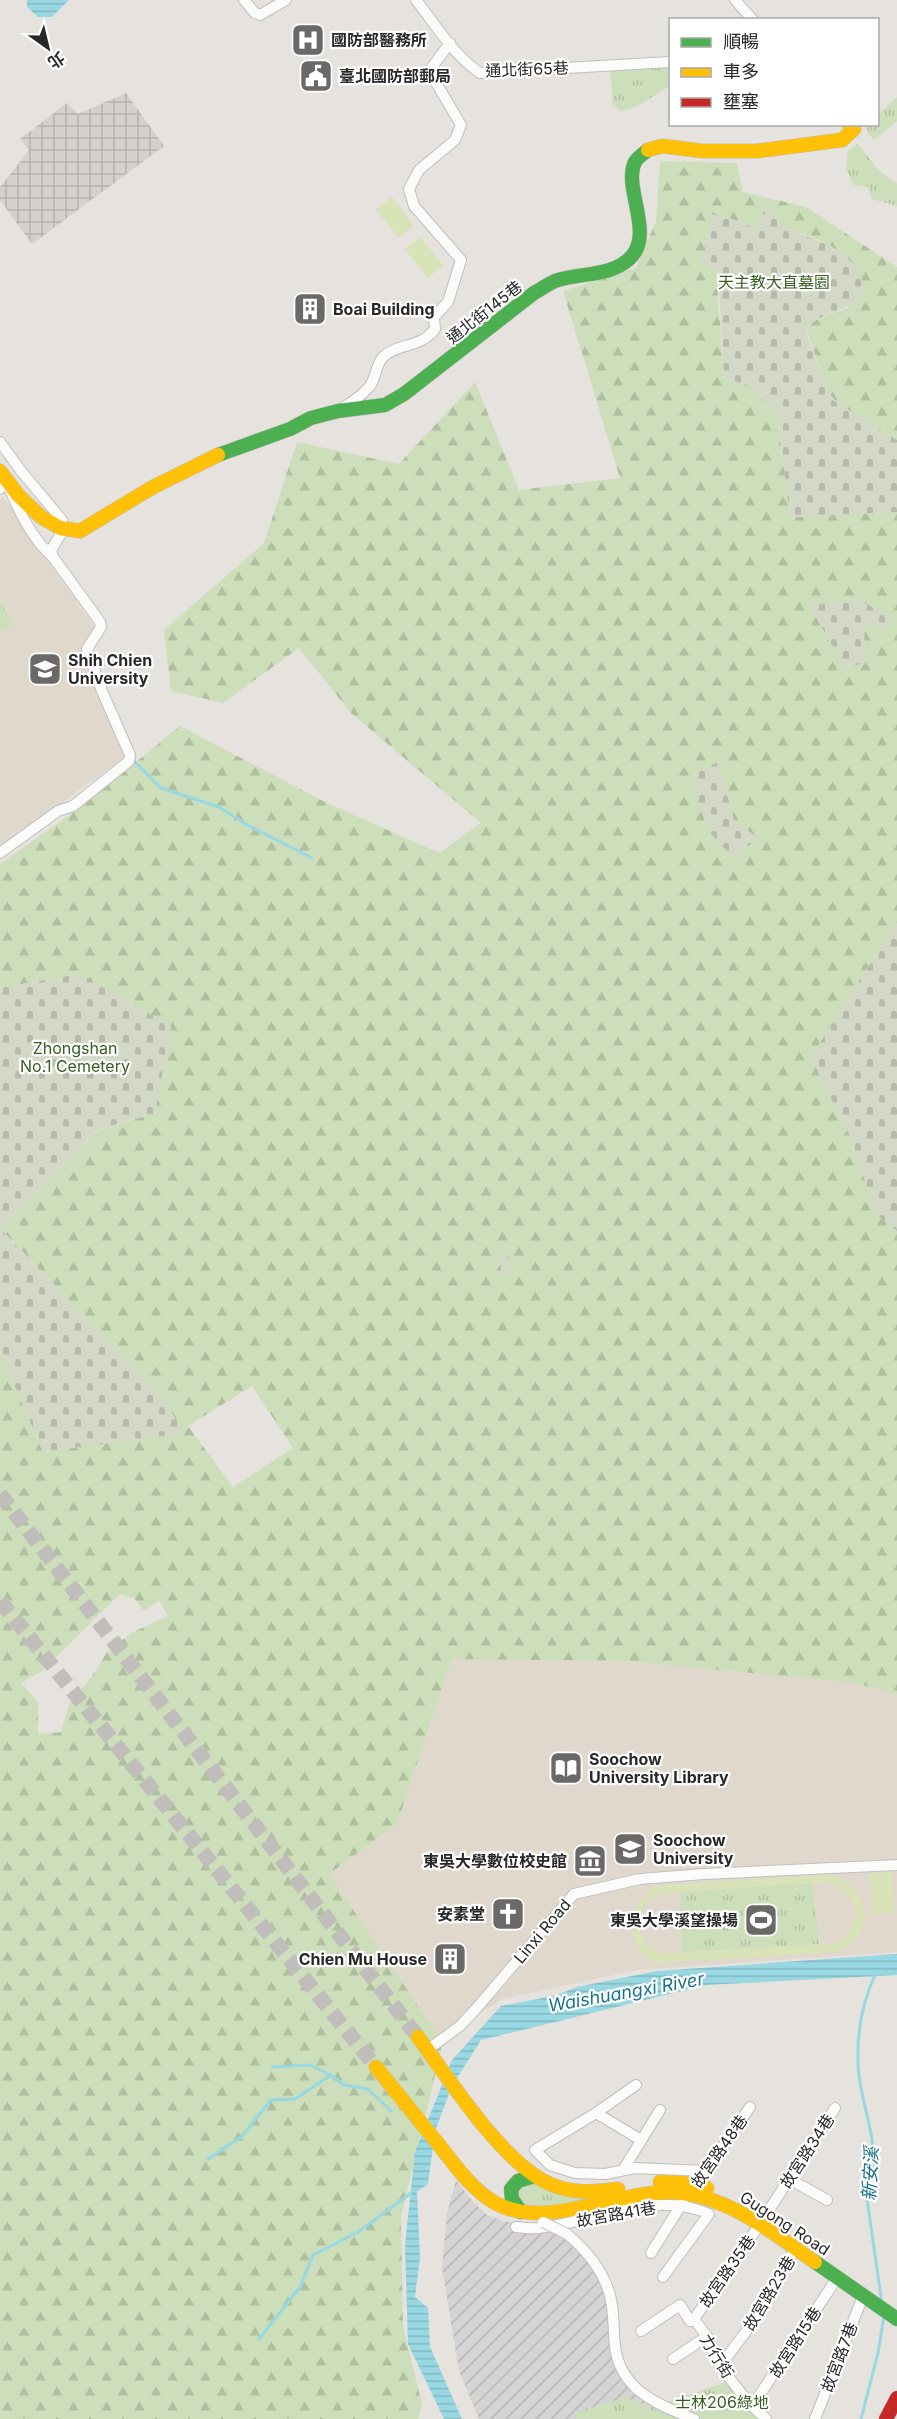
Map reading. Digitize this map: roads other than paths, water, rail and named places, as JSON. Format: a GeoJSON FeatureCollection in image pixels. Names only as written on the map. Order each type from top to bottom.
{"type":"FeatureCollection","features":[{"type":"Feature","properties":{"kind":"main road","name":"通北街145巷"},"geometry":{"type":"LineString","coordinates":[[64,529],[80,531],[153,487],[205,460],[290,429],[311,418],[338,411],[385,405],[404,394],[534,293],[565,277],[616,269],[631,258],[640,242],[639,209],[632,174],[635,160],[649,149],[662,146],[702,151],[757,151],[842,140],[852,127]]}},
{"type":"Feature","properties":{"kind":"main road"},"geometry":{"type":"LineString","coordinates":[[2,480],[55,526],[64,529]]}},
{"type":"Feature","properties":{"kind":"main road","name":"Gugong Road"},"geometry":{"type":"LineString","coordinates":[[418,2037],[498,2143],[517,2163],[534,2176],[564,2190],[585,2193],[661,2182],[692,2190],[762,2220],[890,2310]]}},
{"type":"Feature","properties":{"kind":"main road","name":"Gugong Road"},"geometry":{"type":"LineString","coordinates":[[375,2067],[471,2185],[486,2200],[511,2210],[533,2216],[635,2194],[692,2190]]}},
{"type":"Feature","properties":{"kind":"main road"},"geometry":{"type":"LineString","coordinates":[[533,2216],[511,2201],[509,2194],[517,2181],[534,2176]]}},
{"type":"Feature","properties":{"kind":"main road","name":"Gugong Road"},"geometry":{"type":"LineString","coordinates":[[762,2220],[837,2278],[868,2294]]}},
{"type":"Feature","properties":{"kind":"main road"},"geometry":{"type":"LineString","coordinates":[[886,2419],[897,2398]]}},
{"type":"Feature","properties":{"kind":"street"},"geometry":{"type":"LineString","coordinates":[[244,0],[260,15],[286,0]]}},
{"type":"Feature","properties":{"kind":"street","name":"通北街65巷"},"geometry":{"type":"LineString","coordinates":[[416,0],[471,67],[480,73],[669,62]]}},
{"type":"Feature","properties":{"kind":"street"},"geometry":{"type":"LineString","coordinates":[[735,0],[747,17]]}},
{"type":"Feature","properties":{"kind":"street"},"geometry":{"type":"LineString","coordinates":[[338,411],[370,386],[383,358],[405,345],[414,345],[430,336],[435,329],[434,316],[448,302],[461,260],[414,206],[409,189],[419,170],[455,140],[461,125],[429,71],[450,43]]}},
{"type":"Feature","properties":{"kind":"street"},"geometry":{"type":"LineString","coordinates":[[0,442],[62,520],[64,529],[51,550],[53,557]]}},
{"type":"Feature","properties":{"kind":"street"},"geometry":{"type":"LineString","coordinates":[[0,853],[58,810],[74,806],[129,760],[130,755],[102,691],[87,649],[101,627],[100,622],[53,557],[46,551],[2,480]]}},
{"type":"Feature","properties":{"kind":"street","name":"Linxi Road"},"geometry":{"type":"LineString","coordinates":[[434,2046],[476,2010],[574,1894],[640,1879],[897,1864]]}},
{"type":"Feature","properties":{"kind":"street"},"geometry":{"type":"LineString","coordinates":[[636,2085],[596,2113],[535,2150],[550,2165],[575,2173],[605,2174],[635,2168],[706,2171]]}},
{"type":"Feature","properties":{"kind":"street","name":"故宮路48巷"},"geometry":{"type":"LineString","coordinates":[[651,2253],[679,2207],[750,2107]]}},
{"type":"Feature","properties":{"kind":"street","name":"故宮路34巷"},"geometry":{"type":"LineString","coordinates":[[762,2220],[835,2108]]}},
{"type":"Feature","properties":{"kind":"street"},"geometry":{"type":"LineString","coordinates":[[623,2170],[660,2110]]}},
{"type":"Feature","properties":{"kind":"street"},"geometry":{"type":"LineString","coordinates":[[596,2113],[642,2140]]}},
{"type":"Feature","properties":{"kind":"street"},"geometry":{"type":"LineString","coordinates":[[789,2179],[827,2200]]}},
{"type":"Feature","properties":{"kind":"street","name":"故宮路41巷"},"geometry":{"type":"LineString","coordinates":[[516,2227],[539,2228],[644,2206],[671,2205],[709,2214],[663,2277]]}},
{"type":"Feature","properties":{"kind":"street"},"geometry":{"type":"LineString","coordinates":[[533,2216],[567,2234],[591,2257],[609,2290],[612,2333],[621,2368],[635,2387],[650,2399],[694,2419]]}},
{"type":"Feature","properties":{"kind":"street","name":"故宮路35巷"},"geometry":{"type":"LineString","coordinates":[[694,2319],[762,2220]]}},
{"type":"Feature","properties":{"kind":"street","name":"故宮路23巷"},"geometry":{"type":"LineString","coordinates":[[720,2366],[757,2317],[780,2280],[780,2271],[796,2248]]}},
{"type":"Feature","properties":{"kind":"street","name":"故宮路15巷"},"geometry":{"type":"LineString","coordinates":[[753,2406],[837,2278]]}},
{"type":"Feature","properties":{"kind":"street","name":"故宮路7巷"},"geometry":{"type":"LineString","coordinates":[[815,2419],[868,2294]]}},
{"type":"Feature","properties":{"kind":"street"},"geometry":{"type":"LineString","coordinates":[[641,2331],[680,2306],[690,2321],[694,2319]]}},
{"type":"Feature","properties":{"kind":"street","name":"力行街"},"geometry":{"type":"LineString","coordinates":[[694,2319],[720,2366],[766,2419]]}},
{"type":"Feature","properties":{"kind":"street"},"geometry":{"type":"LineString","coordinates":[[673,2359],[706,2337]]}},
{"type":"Feature","properties":{"kind":"water"},"geometry":{"type":"Polygon","coordinates":[[[27,0],[69,0],[52,17],[38,17],[27,7],[27,0]]]}},
{"type":"Feature","properties":{"kind":"water","name":"Waishuangxi River"},"geometry":{"type":"Polygon","coordinates":[[[897,1954],[897,1975],[706,1985],[481,2040],[452,2086],[435,2131],[428,2184],[417,2192],[420,2258],[415,2297],[428,2308],[430,2347],[462,2419],[444,2419],[408,2344],[405,2245],[415,2152],[452,2060],[501,2006],[557,1995],[577,1987],[657,1971],[897,1954]]]}},
{"type":"Feature","properties":{"kind":"waterway"},"geometry":{"type":"LineString","coordinates":[[134,758],[134,761],[161,788],[219,807],[247,825],[312,858]]}},
{"type":"Feature","properties":{"kind":"waterway","name":"新安溪"},"geometry":{"type":"LineString","coordinates":[[876,1973],[862,2016],[858,2062],[862,2095],[873,2144],[872,2176],[866,2192],[882,2304]]}},
{"type":"Feature","properties":{"kind":"waterway"},"geometry":{"type":"LineString","coordinates":[[272,2067],[310,2065],[331,2075]]}},
{"type":"Feature","properties":{"kind":"waterway"},"geometry":{"type":"LineString","coordinates":[[208,2159],[241,2137],[271,2100],[295,2099],[331,2075],[344,2085],[368,2089],[391,2111]]}},
{"type":"Feature","properties":{"kind":"waterway"},"geometry":{"type":"LineString","coordinates":[[259,2339],[300,2287],[313,2255],[358,2232],[411,2193]]}},
{"type":"Feature","properties":{"kind":"waterway","name":"新安溪"},"geometry":{"type":"LineString","coordinates":[[861,2419],[878,2353],[884,2316]]}},
{"type":"Feature","properties":{"kind":"tunnel"},"geometry":{"type":"LineString","coordinates":[[0,1494],[418,2037]]}},
{"type":"Feature","properties":{"kind":"tunnel"},"geometry":{"type":"LineString","coordinates":[[0,1601],[376,2067]]}},
{"type":"Feature","properties":{"kind":"place","name":"國防部醫務所"},"geometry":{"type":"Point","coordinates":[308,40]}},
{"type":"Feature","properties":{"kind":"place","name":"臺北國防部郵局"},"geometry":{"type":"Point","coordinates":[316,76]}},
{"type":"Feature","properties":{"kind":"place","name":"Boai Building"},"geometry":{"type":"Point","coordinates":[310,309]}},
{"type":"Feature","properties":{"kind":"place","name":"Shih Chien University"},"geometry":{"type":"Point","coordinates":[45,669]}},
{"type":"Feature","properties":{"kind":"place","name":"Soochow University Library"},"geometry":{"type":"Point","coordinates":[566,1768]}},
{"type":"Feature","properties":{"kind":"place","name":"Soochow University"},"geometry":{"type":"Point","coordinates":[630,1849]}},
{"type":"Feature","properties":{"kind":"place","name":"東吳大學數位校史館"},"geometry":{"type":"Point","coordinates":[590,1861]}},
{"type":"Feature","properties":{"kind":"place","name":"安素堂"},"geometry":{"type":"Point","coordinates":[508,1914]}},
{"type":"Feature","properties":{"kind":"place","name":"東吳大學溪望操場"},"geometry":{"type":"Point","coordinates":[761,1920]}},
{"type":"Feature","properties":{"kind":"place","name":"Chien Mu House"},"geometry":{"type":"Point","coordinates":[450,1959]}},
{"type":"Feature","properties":{"kind":"park label","name":"天主教大直墓園"},"geometry":{"type":"Point","coordinates":[774,282]}},
{"type":"Feature","properties":{"kind":"park label","name":"Zhongshan No.1 Cemetery"},"geometry":{"type":"Point","coordinates":[75,1057]}},
{"type":"Feature","properties":{"kind":"park label","name":"士林206綠地"},"geometry":{"type":"Point","coordinates":[722,2402]}}]}
